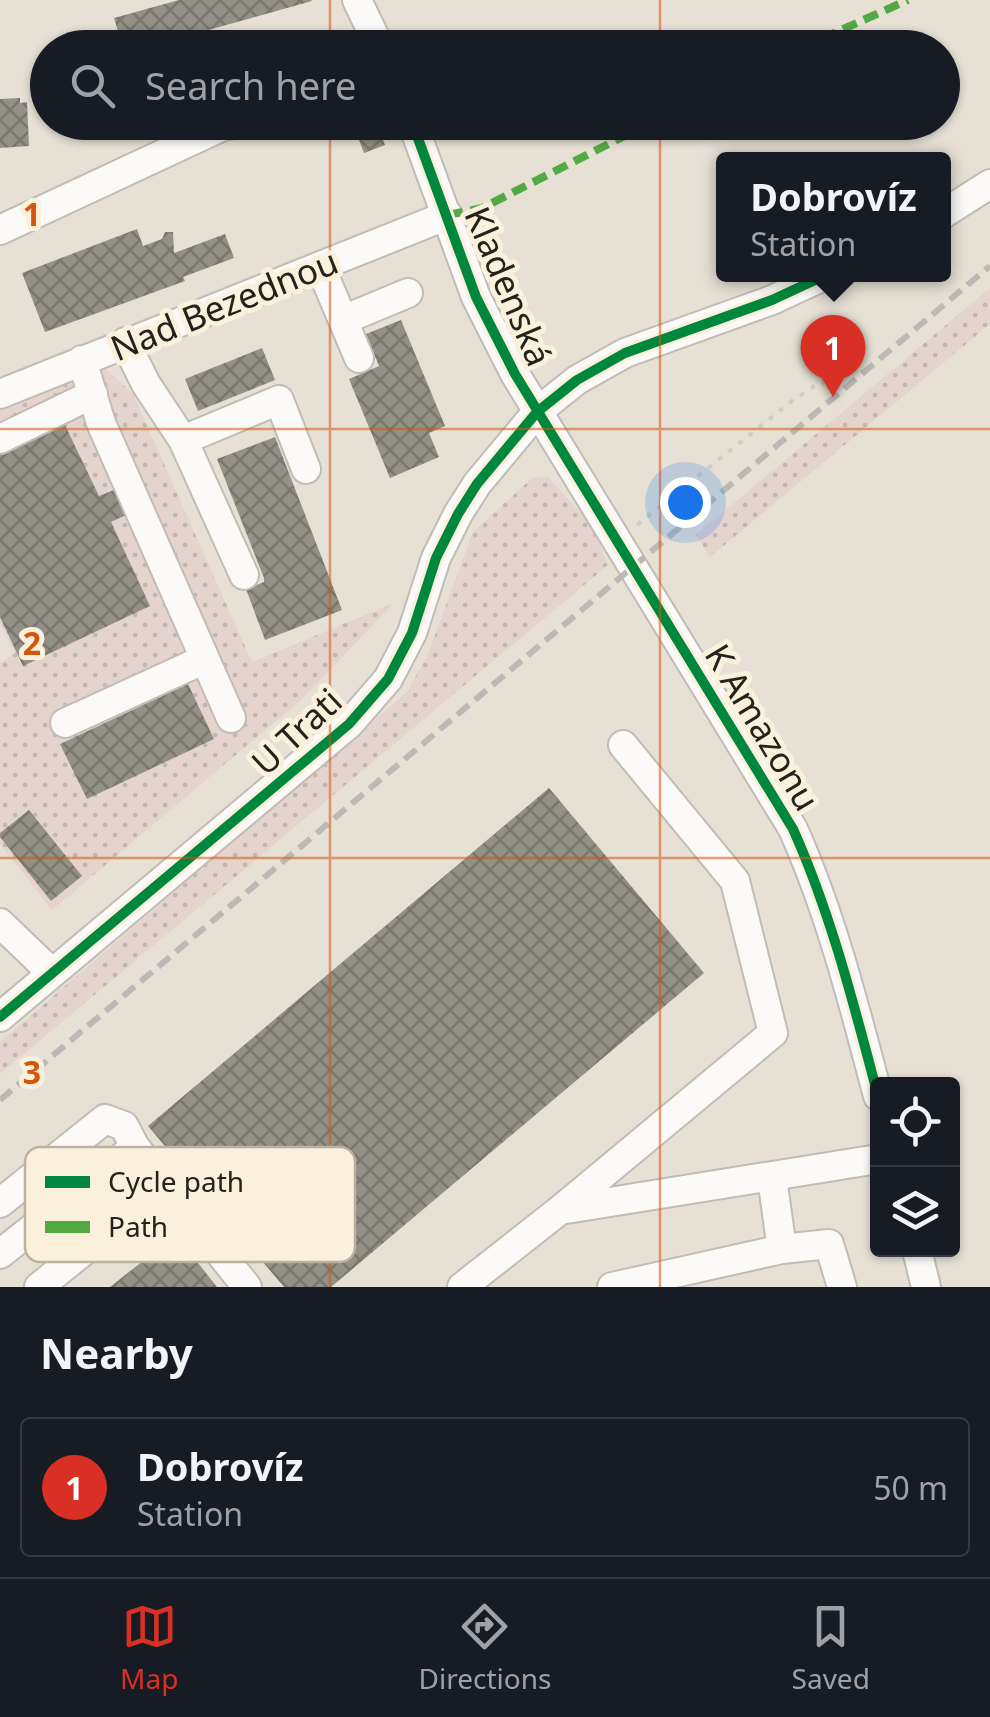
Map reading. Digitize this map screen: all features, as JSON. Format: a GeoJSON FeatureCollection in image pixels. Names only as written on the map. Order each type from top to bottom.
{"type":"FeatureCollection","features":[{"type":"Feature","properties":{"kind":"street"},"geometry":{"type":"LineString","coordinates":[[356,0],[371,30]]}},
{"type":"Feature","properties":{"kind":"street"},"geometry":{"type":"LineString","coordinates":[[0,230],[193,140]]}},
{"type":"Feature","properties":{"kind":"street","name":"Kladenská"},"geometry":{"type":"LineString","coordinates":[[419,140],[476,297],[514,374],[632,568]]}},
{"type":"Feature","properties":{"kind":"street"},"geometry":{"type":"LineString","coordinates":[[951,209],[990,184]]}},
{"type":"Feature","properties":{"kind":"street","name":"Nad Bezednou"},"geometry":{"type":"LineString","coordinates":[[0,394],[448,215]]}},
{"type":"Feature","properties":{"kind":"street"},"geometry":{"type":"LineString","coordinates":[[320,266],[359,358]]}},
{"type":"Feature","properties":{"kind":"street","name":"U Trati"},"geometry":{"type":"LineString","coordinates":[[0,1017],[349,724],[388,678],[412,633],[436,558],[458,514],[477,484],[537,412],[577,380],[625,353],[811,282]]}},
{"type":"Feature","properties":{"kind":"street"},"geometry":{"type":"LineString","coordinates":[[343,320],[408,294]]}},
{"type":"Feature","properties":{"kind":"street"},"geometry":{"type":"LineString","coordinates":[[126,342],[146,384],[182,440],[244,575]]}},
{"type":"Feature","properties":{"kind":"street"},"geometry":{"type":"LineString","coordinates":[[82,360],[101,423],[231,718]]}},
{"type":"Feature","properties":{"kind":"street"},"geometry":{"type":"LineString","coordinates":[[0,438],[93,394]]}},
{"type":"Feature","properties":{"kind":"street"},"geometry":{"type":"LineString","coordinates":[[182,440],[279,400],[306,469]]}},
{"type":"Feature","properties":{"kind":"street","name":"K Amazonu"},"geometry":{"type":"LineString","coordinates":[[632,568],[793,829],[840,957],[873,1077]]}},
{"type":"Feature","properties":{"kind":"street"},"geometry":{"type":"LineString","coordinates":[[65,723],[205,659]]}},
{"type":"Feature","properties":{"kind":"street"},"geometry":{"type":"LineString","coordinates":[[462,1287],[774,1033],[735,881],[624,745]]}},
{"type":"Feature","properties":{"kind":"street"},"geometry":{"type":"LineString","coordinates":[[0,924],[52,974]]}},
{"type":"Feature","properties":{"kind":"street"},"geometry":{"type":"LineString","coordinates":[[70,1147],[105,1119],[124,1126],[135,1147]]}},
{"type":"Feature","properties":{"kind":"street"},"geometry":{"type":"LineString","coordinates":[[560,1210],[870,1160]]}},
{"type":"Feature","properties":{"kind":"street"},"geometry":{"type":"LineString","coordinates":[[772,1178],[782,1249]]}},
{"type":"Feature","properties":{"kind":"street"},"geometry":{"type":"LineString","coordinates":[[0,1203],[25,1183]]}},
{"type":"Feature","properties":{"kind":"street"},"geometry":{"type":"LineString","coordinates":[[0,1254],[25,1234]]}},
{"type":"Feature","properties":{"kind":"street"},"geometry":{"type":"LineString","coordinates":[[612,1287],[782,1249],[830,1244],[842,1287]]}},
{"type":"Feature","properties":{"kind":"street"},"geometry":{"type":"LineString","coordinates":[[919,1257],[926,1287]]}},
{"type":"Feature","properties":{"kind":"street"},"geometry":{"type":"LineString","coordinates":[[39,1287],[70,1262]]}},
{"type":"Feature","properties":{"kind":"street"},"geometry":{"type":"LineString","coordinates":[[227,1262],[247,1287]]}},
{"type":"Feature","properties":{"kind":"path"},"geometry":{"type":"LineString","coordinates":[[615,540],[792,401],[822,382],[829,390]]}},
{"type":"Feature","properties":{"kind":"shaded area"},"geometry":{"type":"Polygon","coordinates":[[[990,288],[990,324],[710,557],[696,535],[990,288]]]}},
{"type":"Feature","properties":{"kind":"shaded area"},"geometry":{"type":"Polygon","coordinates":[[[105,368],[133,394],[252,662],[394,603],[302,699],[52,910],[0,844],[0,663],[15,653],[0,624],[0,410],[105,368]]]}},
{"type":"Feature","properties":{"kind":"shaded area"},"geometry":{"type":"Polygon","coordinates":[[[548,477],[576,508],[583,506],[608,565],[0,1074],[0,1042],[407,692],[428,654],[473,532],[532,478],[548,477]]]}},
{"type":"Feature","properties":{"kind":"building"},"geometry":{"type":"Polygon","coordinates":[[[179,0],[312,1],[208,30],[118,30],[114,18],[179,0]]]}},
{"type":"Feature","properties":{"kind":"building"},"geometry":{"type":"Polygon","coordinates":[[[20,98],[20,103],[27,102],[29,146],[0,148],[0,99],[20,98]]]}},
{"type":"Feature","properties":{"kind":"building"},"geometry":{"type":"Polygon","coordinates":[[[359,140],[383,140],[385,145],[364,153],[359,140]]]}},
{"type":"Feature","properties":{"kind":"building"},"geometry":{"type":"Polygon","coordinates":[[[137,229],[143,246],[162,239],[165,232],[173,232],[174,253],[225,234],[234,258],[183,277],[185,281],[45,332],[22,273],[137,229]]]}},
{"type":"Feature","properties":{"kind":"building"},"geometry":{"type":"Polygon","coordinates":[[[401,320],[445,426],[429,433],[439,457],[390,478],[349,379],[379,366],[366,334],[401,320]]]}},
{"type":"Feature","properties":{"kind":"building"},"geometry":{"type":"Polygon","coordinates":[[[262,348],[275,380],[198,411],[185,379],[262,348]]]}},
{"type":"Feature","properties":{"kind":"building"},"geometry":{"type":"Polygon","coordinates":[[[65,425],[99,496],[114,490],[126,515],[111,522],[150,606],[23,666],[0,617],[0,455],[65,425]]]}},
{"type":"Feature","properties":{"kind":"building"},"geometry":{"type":"Polygon","coordinates":[[[275,437],[342,610],[265,640],[246,589],[264,582],[264,578],[217,459],[275,437]]]}},
{"type":"Feature","properties":{"kind":"building"},"geometry":{"type":"Polygon","coordinates":[[[188,684],[214,739],[87,799],[60,744],[188,684]]]}},
{"type":"Feature","properties":{"kind":"building"},"geometry":{"type":"Polygon","coordinates":[[[549,788],[704,973],[331,1287],[284,1287],[263,1262],[355,1262],[355,1147],[166,1147],[148,1126],[549,788]]]}},
{"type":"Feature","properties":{"kind":"building"},"geometry":{"type":"Polygon","coordinates":[[[29,810],[82,876],[51,901],[0,837],[29,810]]]}},
{"type":"Feature","properties":{"kind":"building"},"geometry":{"type":"Polygon","coordinates":[[[142,1262],[197,1262],[217,1287],[110,1287],[142,1262]]]}},
{"type":"Feature","properties":{"kind":"railway"},"geometry":{"type":"LineString","coordinates":[[0,1100],[990,266]]}},
{"type":"Feature","properties":{"kind":"marked path"},"geometry":{"type":"LineString","coordinates":[[841,30],[908,0]]}},
{"type":"Feature","properties":{"kind":"marked path"},"geometry":{"type":"LineString","coordinates":[[448,215],[482,208],[616,140]]}},
{"type":"Feature","properties":{"kind":"cycle path"},"geometry":{"type":"LineString","coordinates":[[419,140],[476,297],[515,374],[793,829],[830,927],[873,1077]]}},
{"type":"Feature","properties":{"kind":"cycle path"},"geometry":{"type":"LineString","coordinates":[[0,1017],[349,724],[388,679],[412,633],[436,558],[458,514],[477,484],[537,412],[577,380],[625,353],[811,282]]}},
{"type":"Feature","properties":{"kind":"place","name":"Dobrovíz"},"geometry":{"type":"Point","coordinates":[833,397]}}]}
